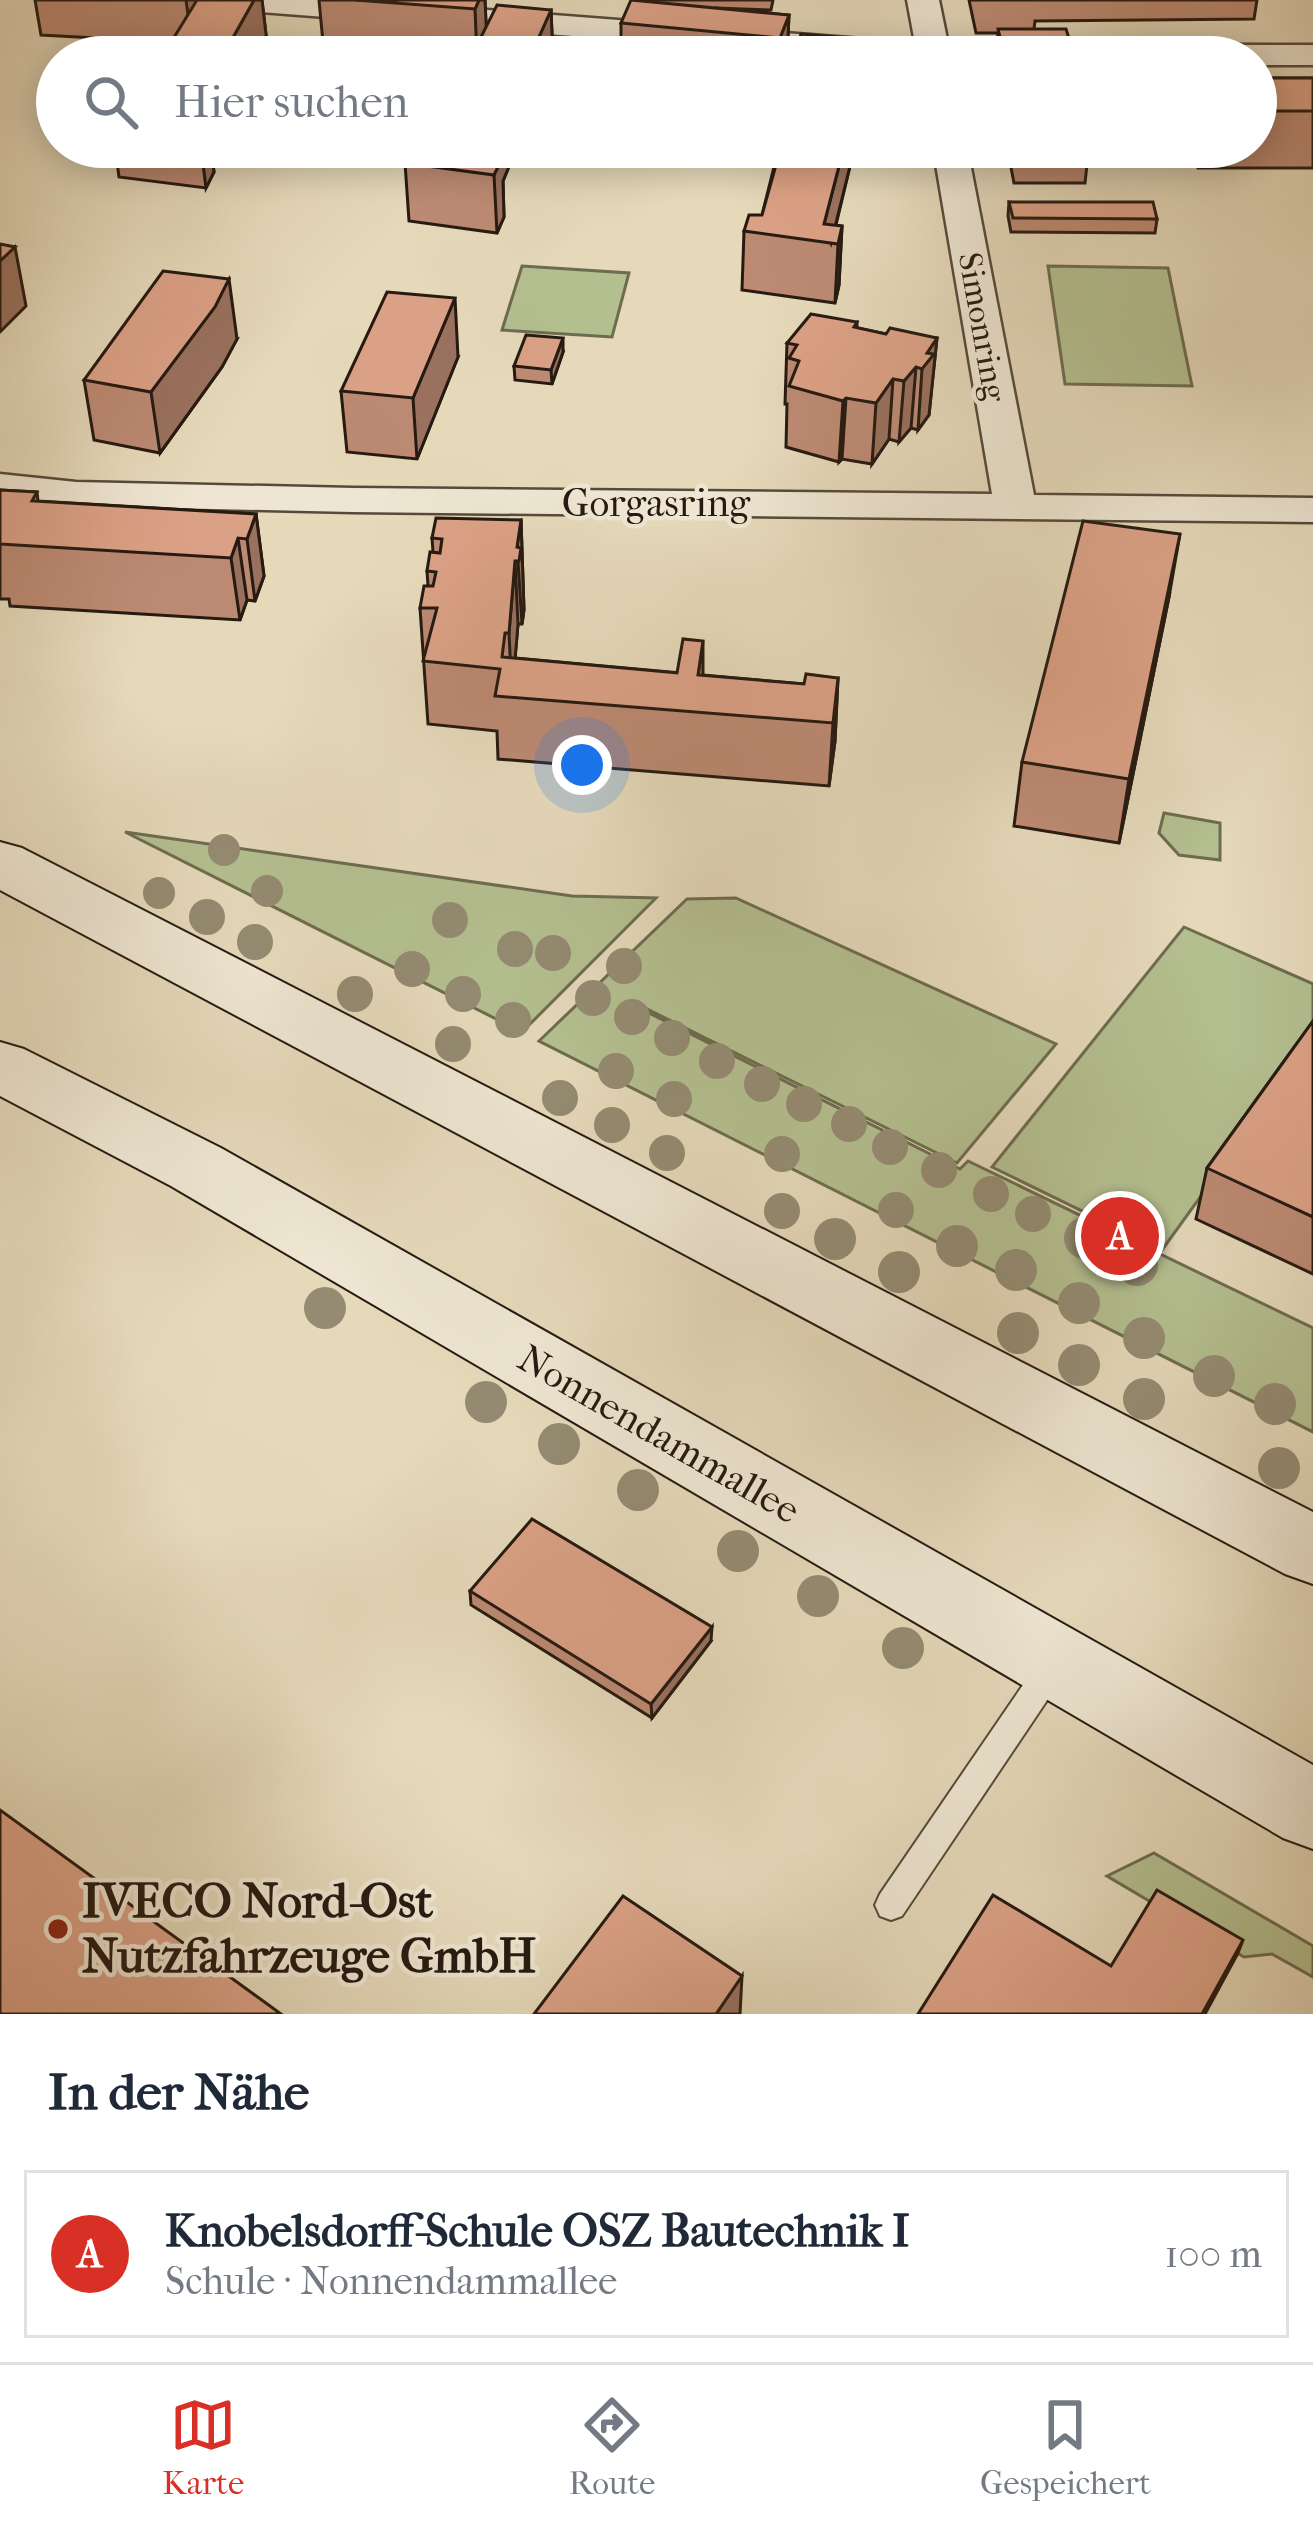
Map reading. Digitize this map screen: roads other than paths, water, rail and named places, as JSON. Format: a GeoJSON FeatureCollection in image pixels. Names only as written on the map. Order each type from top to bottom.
{"type":"FeatureCollection","features":[{"type":"Feature","properties":{"kind":"main road"},"geometry":{"type":"LineString","coordinates":[[0,863],[1313,1550]]}},
{"type":"Feature","properties":{"kind":"main road","name":"Nonnendammallee"},"geometry":{"type":"LineString","coordinates":[[0,1066],[196,1167],[1313,1810]]}},
{"type":"Feature","properties":{"kind":"street"},"geometry":{"type":"LineString","coordinates":[[235,0],[684,36]]}},
{"type":"Feature","properties":{"kind":"street"},"geometry":{"type":"LineString","coordinates":[[923,0],[930,36]]}},
{"type":"Feature","properties":{"kind":"street"},"geometry":{"type":"LineString","coordinates":[[1277,55],[1313,55]]}},
{"type":"Feature","properties":{"kind":"street","name":"Simonring"},"geometry":{"type":"LineString","coordinates":[[954,168],[1015,506]]}},
{"type":"Feature","properties":{"kind":"street","name":"Gorgasring"},"geometry":{"type":"LineString","coordinates":[[0,486],[76,494],[198,497],[1313,509]]}},
{"type":"Feature","properties":{"kind":"lane"},"geometry":{"type":"LineString","coordinates":[[891,1905],[1056,1662]]}},
{"type":"Feature","properties":{"kind":"place","name":"Knobelsdorff-Schule OSZ Bautechnik I"},"geometry":{"type":"Point","coordinates":[1120,1236]}},
{"type":"Feature","properties":{"kind":"place","name":"IVECO Nord-Ost Nutzfahrzeuge GmbH"},"geometry":{"type":"Point","coordinates":[58,1929]}}]}
